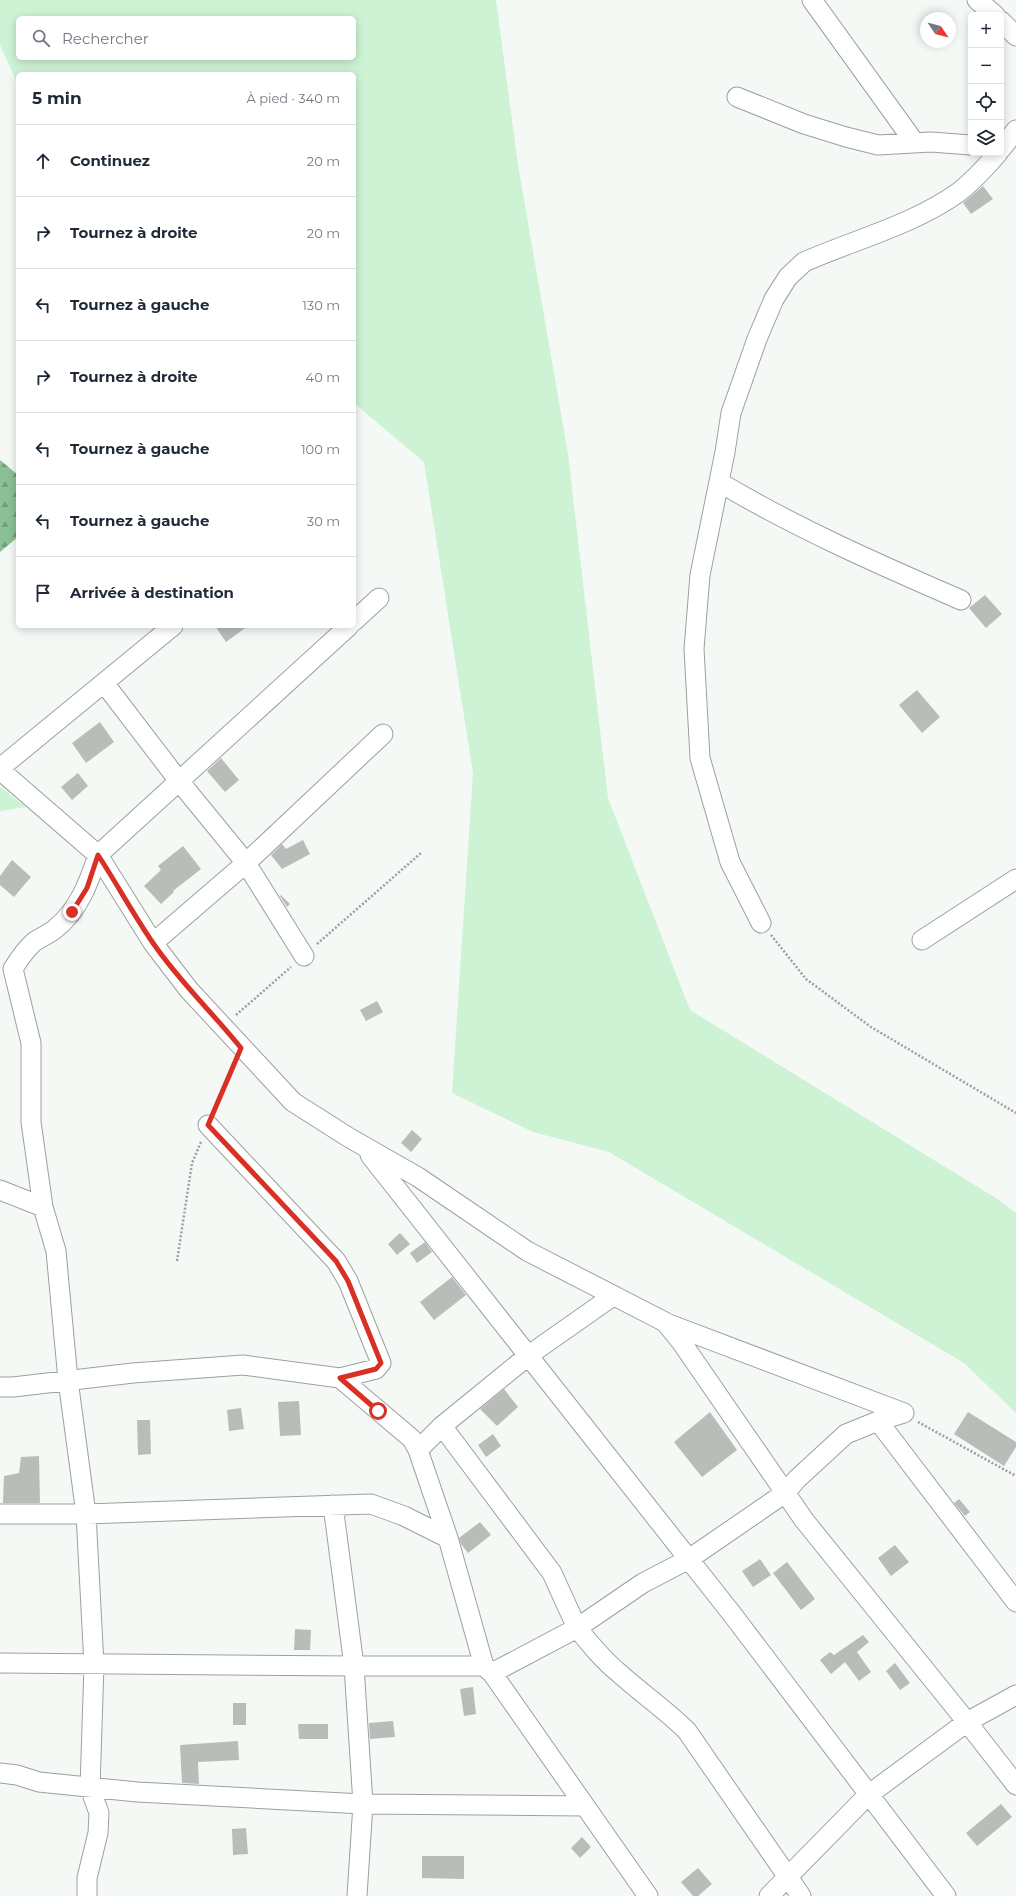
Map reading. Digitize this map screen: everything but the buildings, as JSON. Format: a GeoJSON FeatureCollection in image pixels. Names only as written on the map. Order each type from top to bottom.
{"type":"FeatureCollection","features":[{"type":"Feature","properties":{"kind":"street"},"geometry":{"type":"LineString","coordinates":[[812,0],[915,143]]}},
{"type":"Feature","properties":{"kind":"street"},"geometry":{"type":"LineString","coordinates":[[977,0],[991,12]]}},
{"type":"Feature","properties":{"kind":"street"},"geometry":{"type":"LineString","coordinates":[[1004,24],[1016,36]]}},
{"type":"Feature","properties":{"kind":"street"},"geometry":{"type":"LineString","coordinates":[[737,97],[804,124],[878,145],[931,142],[968,145]]}},
{"type":"Feature","properties":{"kind":"street"},"geometry":{"type":"LineString","coordinates":[[761,923],[730,862],[700,758],[694,649],[700,575],[734,406],[757,339],[774,299],[788,277],[804,262],[931,209],[960,192],[996,156]]}},
{"type":"Feature","properties":{"kind":"street"},"geometry":{"type":"LineString","coordinates":[[719,482],[767,511],[836,545],[961,600]]}},
{"type":"Feature","properties":{"kind":"street"},"geometry":{"type":"LineString","coordinates":[[356,619],[379,598]]}},
{"type":"Feature","properties":{"kind":"street"},"geometry":{"type":"LineString","coordinates":[[171,628],[0,769],[98,855],[153,943],[189,990],[224,1026],[241,1048],[293,1102],[363,1146],[418,1177],[527,1251],[665,1322],[904,1413]]}},
{"type":"Feature","properties":{"kind":"street"},"geometry":{"type":"LineString","coordinates":[[87,1896],[87,1878],[98,1833],[99,1813],[90,1788],[94,1665],[86,1514],[68,1380],[56,1251],[43,1207],[31,1122],[31,1042],[7,968],[35,942],[56,929],[72,912],[87,888],[98,855],[347,628]]}},
{"type":"Feature","properties":{"kind":"street"},"geometry":{"type":"LineString","coordinates":[[104,683],[179,781],[246,863],[304,956]]}},
{"type":"Feature","properties":{"kind":"street"},"geometry":{"type":"LineString","coordinates":[[153,943],[246,863],[382,734]]}},
{"type":"Feature","properties":{"kind":"street"},"geometry":{"type":"LineString","coordinates":[[922,940],[1016,879]]}},
{"type":"Feature","properties":{"kind":"street"},"geometry":{"type":"LineString","coordinates":[[0,1387],[13,1387],[197,1367],[243,1365],[340,1378],[376,1369],[381,1363],[348,1281],[336,1261],[208,1125]]}},
{"type":"Feature","properties":{"kind":"street"},"geometry":{"type":"LineString","coordinates":[[363,1146],[689,1559],[946,1896]]}},
{"type":"Feature","properties":{"kind":"street"},"geometry":{"type":"LineString","coordinates":[[0,1190],[43,1207]]}},
{"type":"Feature","properties":{"kind":"street"},"geometry":{"type":"LineString","coordinates":[[418,1450],[442,1426],[529,1355],[614,1296]]}},
{"type":"Feature","properties":{"kind":"street"},"geometry":{"type":"LineString","coordinates":[[665,1322],[682,1343],[804,1520],[1016,1785]]}},
{"type":"Feature","properties":{"kind":"street"},"geometry":{"type":"LineString","coordinates":[[340,1378],[412,1439],[418,1450],[448,1538],[488,1669],[648,1896]]}},
{"type":"Feature","properties":{"kind":"street"},"geometry":{"type":"LineString","coordinates":[[0,1663],[94,1665],[354,1666],[488,1669],[577,1628],[643,1583],[689,1559],[785,1493],[797,1479],[846,1434],[878,1421],[904,1413]]}},
{"type":"Feature","properties":{"kind":"street"},"geometry":{"type":"LineString","coordinates":[[878,1421],[1016,1602]]}},
{"type":"Feature","properties":{"kind":"street"},"geometry":{"type":"LineString","coordinates":[[442,1426],[552,1573],[577,1628],[596,1652],[619,1674],[666,1710],[687,1731],[801,1896]]}},
{"type":"Feature","properties":{"kind":"street"},"geometry":{"type":"LineString","coordinates":[[0,1514],[86,1514],[371,1504],[404,1516],[448,1538]]}},
{"type":"Feature","properties":{"kind":"street"},"geometry":{"type":"LineString","coordinates":[[333,1505],[354,1666],[363,1804],[357,1896]]}},
{"type":"Feature","properties":{"kind":"street"},"geometry":{"type":"LineString","coordinates":[[769,1896],[868,1795],[967,1722],[1016,1695]]}},
{"type":"Feature","properties":{"kind":"street"},"geometry":{"type":"LineString","coordinates":[[0,1773],[17,1775],[39,1782],[90,1788],[363,1804],[584,1806]]}},
{"type":"Feature","properties":{"kind":"path"},"geometry":{"type":"LineString","coordinates":[[224,1026],[420,853]]}},
{"type":"Feature","properties":{"kind":"path"},"geometry":{"type":"LineString","coordinates":[[761,923],[806,978],[871,1027],[1016,1113]]}},
{"type":"Feature","properties":{"kind":"path"},"geometry":{"type":"LineString","coordinates":[[177,1261],[192,1163],[241,1048]]}},
{"type":"Feature","properties":{"kind":"path"},"geometry":{"type":"LineString","coordinates":[[904,1413],[1016,1476]]}},
{"type":"Feature","properties":{"kind":"green space"},"geometry":{"type":"Polygon","coordinates":[[[0,0],[496,0],[518,165],[568,454],[608,798],[690,1010],[999,1200],[1016,1213],[1016,1413],[964,1363],[609,1152],[533,1132],[452,1093],[473,773],[424,462],[356,405],[356,72],[16,72],[16,81],[0,45],[0,0]]]}},
{"type":"Feature","properties":{"kind":"green space"},"geometry":{"type":"Polygon","coordinates":[[[0,460],[16,473],[16,539],[0,552],[0,460]]]}},
{"type":"Feature","properties":{"kind":"green space"},"geometry":{"type":"Polygon","coordinates":[[[0,787],[26,807],[0,811],[0,787]]]}},
{"type":"Feature","properties":{"kind":"route"},"geometry":{"type":"LineString","coordinates":[[72,912],[87,888],[98,855],[153,943],[189,990],[224,1026],[241,1048],[208,1125],[336,1261],[348,1281],[380,1357],[381,1363],[376,1369],[340,1378],[378,1411]]}}]}
